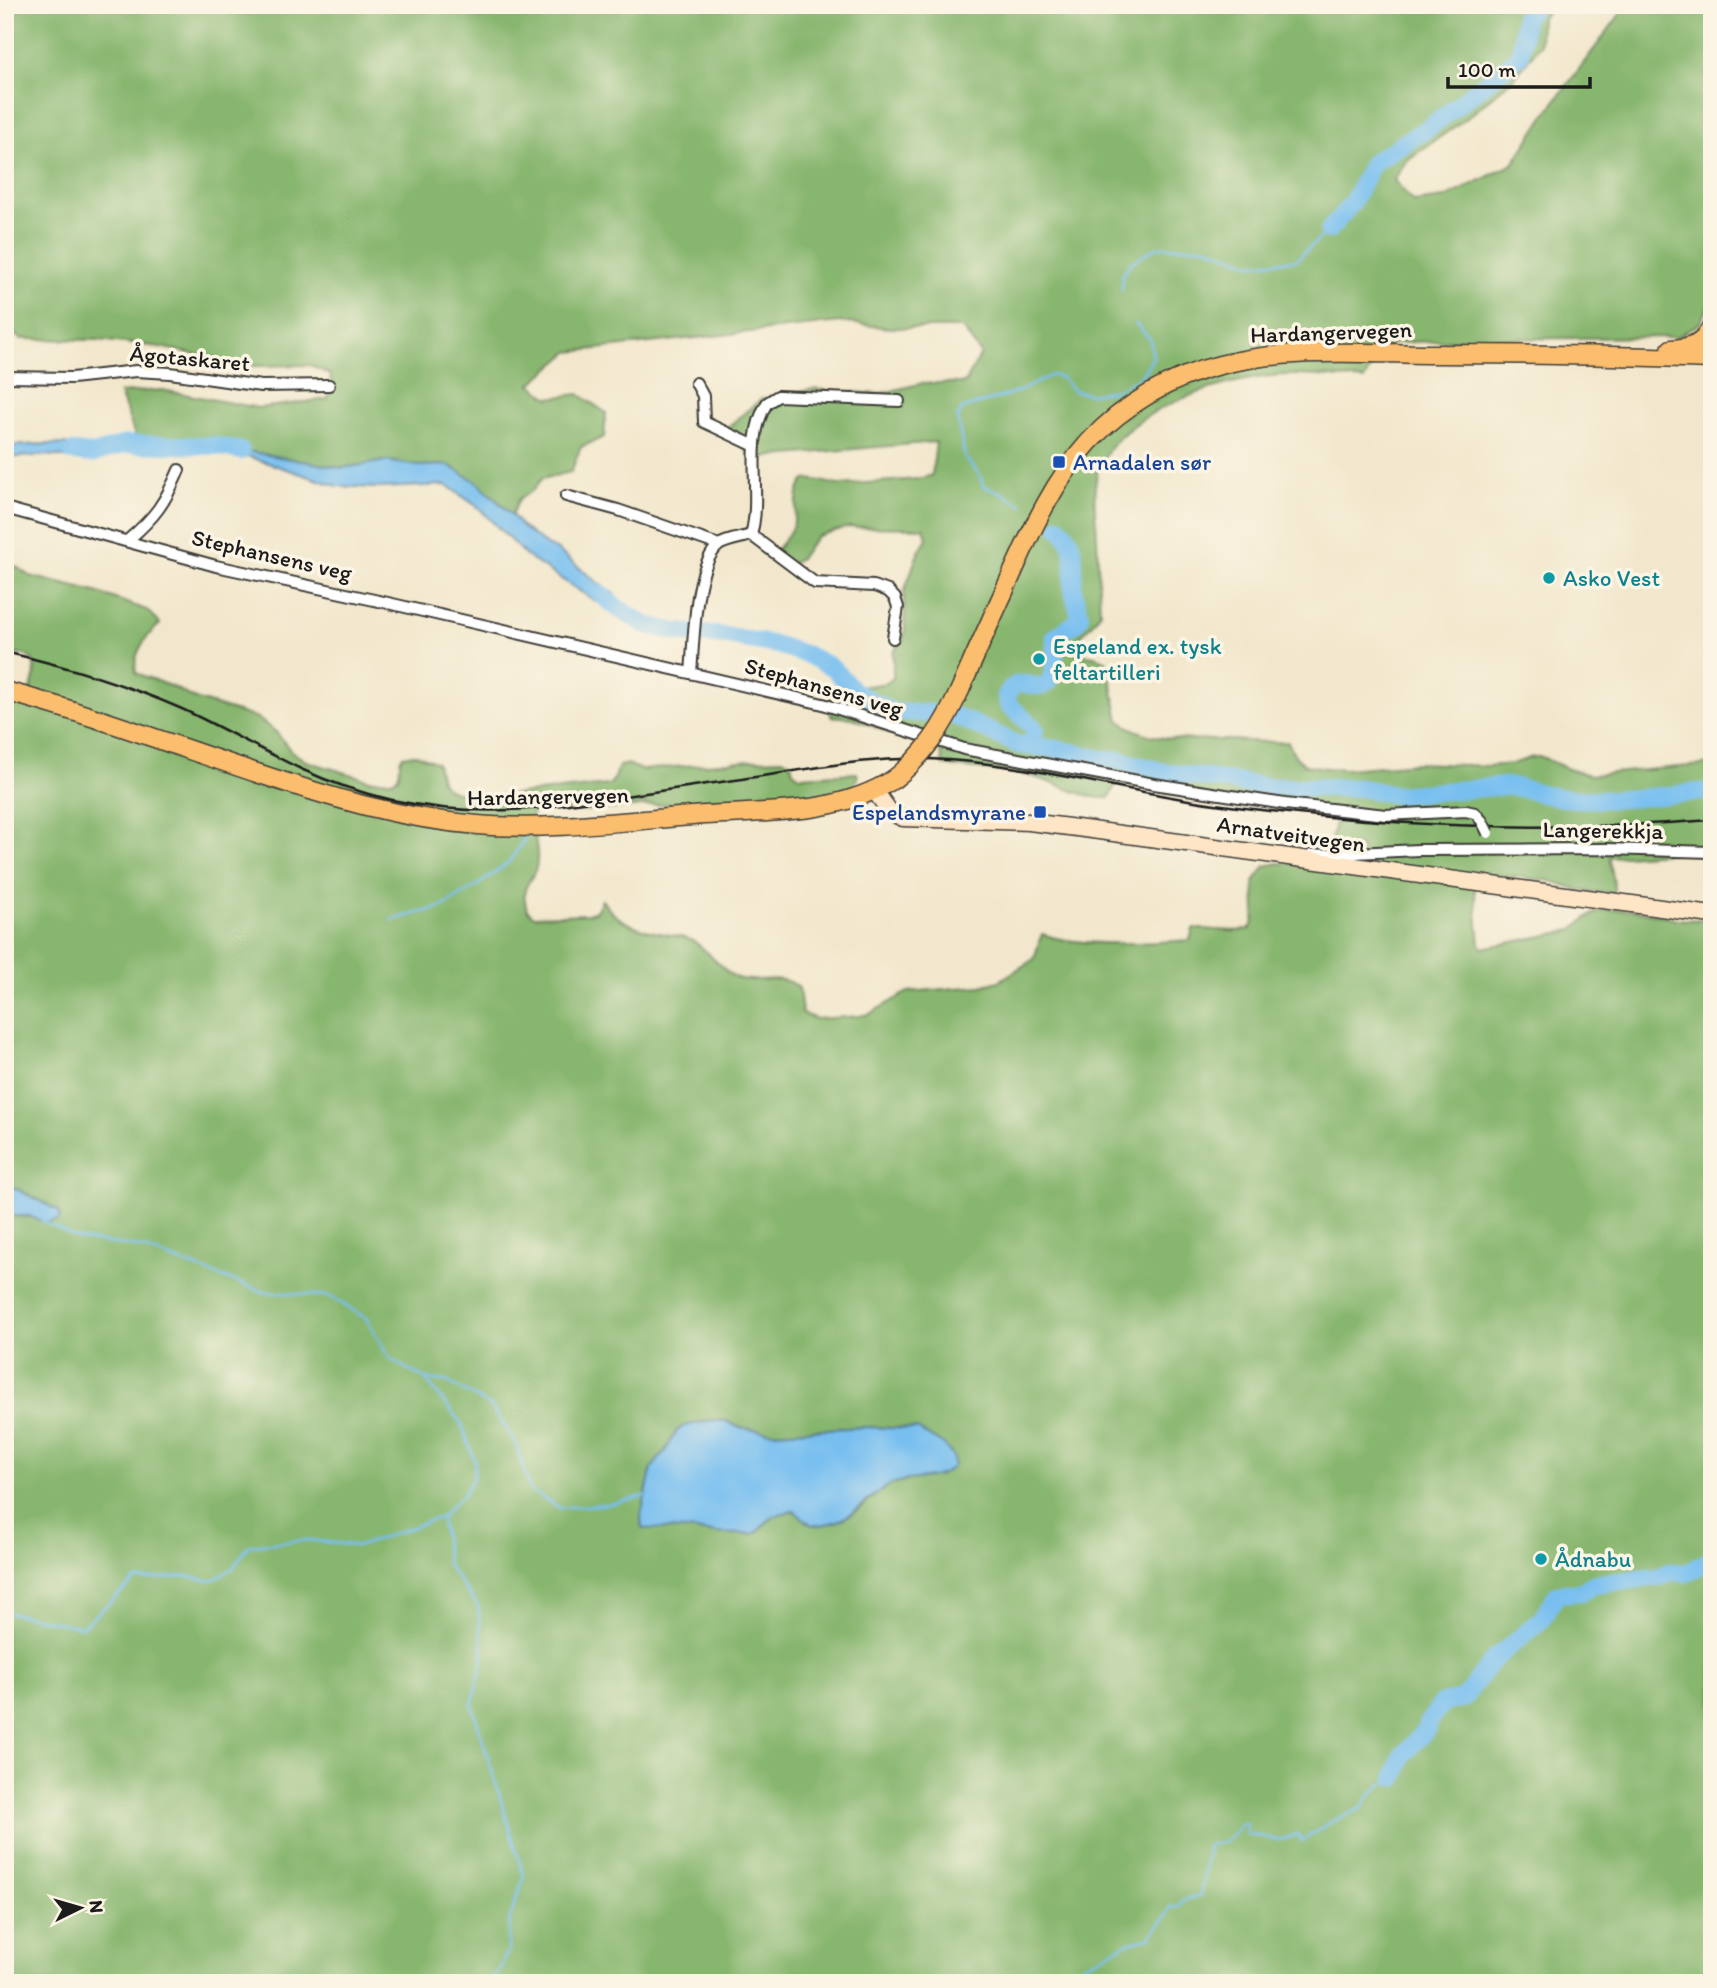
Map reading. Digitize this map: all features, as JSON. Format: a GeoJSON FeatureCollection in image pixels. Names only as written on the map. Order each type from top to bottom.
{"type":"FeatureCollection","features":[{"type":"Feature","properties":{"kind":"main road"},"geometry":{"type":"LineString","coordinates":[[1529,355],[1582,349],[1681,349],[1701,341],[1712,327]]}},
{"type":"Feature","properties":{"kind":"main road","name":"Hardangervegen"},"geometry":{"type":"LineString","coordinates":[[5,691],[95,718],[322,795],[389,812],[479,825],[551,825],[789,810],[838,803],[875,791],[894,779],[916,760],[935,736],[960,690],[1031,530],[1055,486],[1091,441],[1141,399],[1195,373],[1261,356],[1342,353],[1712,359]]}},
{"type":"Feature","properties":{"kind":"main road"},"geometry":{"type":"LineString","coordinates":[[1585,355],[1626,364],[1712,366]]}},
{"type":"Feature","properties":{"kind":"main road","name":"Arnatveitvegen"},"geometry":{"type":"LineString","coordinates":[[875,791],[890,812],[903,818],[1040,823],[1712,915]]}},
{"type":"Feature","properties":{"kind":"street","name":"Ågotaskaret"},"geometry":{"type":"LineString","coordinates":[[5,377],[44,379],[152,372],[261,386],[329,385]]}},
{"type":"Feature","properties":{"kind":"street"},"geometry":{"type":"LineString","coordinates":[[696,383],[703,396],[704,422],[755,446]]}},
{"type":"Feature","properties":{"kind":"street"},"geometry":{"type":"LineString","coordinates":[[751,536],[755,512],[755,446],[764,407],[778,396],[899,401]]}},
{"type":"Feature","properties":{"kind":"street"},"geometry":{"type":"LineString","coordinates":[[128,540],[153,518],[168,495],[179,470]]}},
{"type":"Feature","properties":{"kind":"street"},"geometry":{"type":"LineString","coordinates":[[566,496],[618,510],[719,545],[751,536]]}},
{"type":"Feature","properties":{"kind":"street","name":"Stephansens veg"},"geometry":{"type":"LineString","coordinates":[[5,508],[216,566],[823,704],[964,749],[1154,784],[1284,804],[1386,815],[1466,811],[1475,813],[1488,833],[1493,850]]}},
{"type":"Feature","properties":{"kind":"street"},"geometry":{"type":"LineString","coordinates":[[751,536],[815,583],[874,586],[888,591],[895,598],[898,607],[893,638]]}},
{"type":"Feature","properties":{"kind":"street"},"geometry":{"type":"LineString","coordinates":[[691,673],[703,570],[719,545]]}},
{"type":"Feature","properties":{"kind":"street","name":"Langerekkja"},"geometry":{"type":"LineString","coordinates":[[1296,857],[1419,850],[1606,849],[1712,852]]}},
{"type":"Feature","properties":{"kind":"green space"},"geometry":{"type":"Polygon","coordinates":[[[5,5],[1555,5],[1541,18],[1540,45],[1514,78],[1467,118],[1406,161],[1394,180],[1413,202],[1445,198],[1513,164],[1547,112],[1627,5],[1712,5],[1712,301],[1700,323],[1677,337],[1475,339],[1395,343],[1381,350],[1364,380],[1307,375],[1265,377],[1210,389],[1154,412],[1130,428],[1111,447],[1099,468],[1095,502],[1100,612],[1078,641],[1076,654],[1094,656],[1107,662],[1119,720],[1132,728],[1145,734],[1174,739],[1288,742],[1295,756],[1305,765],[1346,769],[1417,763],[1488,766],[1542,757],[1568,769],[1590,775],[1712,764],[1712,850],[1610,857],[1613,893],[1583,891],[1551,881],[1513,876],[1484,877],[1475,888],[1475,893],[1480,944],[1483,948],[1568,931],[1592,915],[1606,910],[1637,911],[1682,920],[1712,918],[1712,1983],[5,1983],[5,1216],[34,1217],[47,1204],[5,1183],[5,692],[31,690],[35,673],[33,660],[25,655],[5,653],[5,559],[30,576],[96,592],[147,610],[160,624],[138,652],[136,673],[195,699],[257,718],[276,732],[291,751],[306,761],[370,780],[394,780],[398,775],[402,756],[416,754],[437,763],[441,781],[447,788],[455,792],[498,796],[609,785],[619,766],[628,764],[641,770],[785,759],[800,776],[857,773],[858,777],[852,787],[784,801],[750,803],[716,800],[581,811],[563,809],[533,812],[531,817],[537,862],[524,895],[527,910],[534,916],[588,914],[596,911],[602,900],[623,921],[693,941],[737,978],[777,979],[792,983],[799,988],[802,1013],[816,1019],[869,1014],[908,992],[981,986],[999,981],[1034,959],[1042,934],[1095,943],[1135,943],[1190,940],[1193,929],[1250,929],[1255,911],[1254,882],[1265,866],[1279,863],[1362,866],[1360,846],[1332,847],[1331,838],[1336,816],[1333,813],[1236,798],[1181,795],[1149,788],[1137,781],[1116,784],[1109,798],[1100,798],[1030,776],[943,765],[941,752],[913,738],[892,734],[853,718],[831,716],[829,694],[887,683],[893,678],[893,652],[905,632],[904,592],[918,553],[927,538],[924,528],[849,527],[817,536],[801,557],[788,567],[772,555],[791,529],[799,491],[805,480],[841,485],[918,479],[932,475],[936,442],[752,458],[728,427],[761,399],[814,389],[878,394],[923,383],[965,383],[981,354],[962,328],[890,328],[840,322],[569,352],[531,384],[549,398],[579,394],[606,413],[604,437],[581,447],[571,472],[542,479],[532,491],[519,499],[512,515],[483,487],[448,465],[419,466],[386,461],[342,468],[217,446],[138,444],[120,393],[162,390],[259,408],[328,399],[331,375],[310,365],[250,366],[160,347],[99,340],[21,339],[5,328],[5,5]],[[712,1420],[684,1426],[677,1431],[652,1468],[641,1515],[642,1528],[728,1534],[756,1533],[773,1518],[794,1511],[812,1525],[835,1522],[854,1513],[888,1486],[907,1479],[947,1471],[953,1456],[944,1445],[917,1429],[866,1427],[770,1432],[738,1427],[726,1421],[712,1420]]]}},
{"type":"Feature","properties":{"kind":"water"},"geometry":{"type":"Polygon","coordinates":[[[83,445],[94,454],[72,458],[47,455],[5,458],[5,446],[83,445]]]}},
{"type":"Feature","properties":{"kind":"water"},"geometry":{"type":"Polygon","coordinates":[[[217,446],[342,468],[386,461],[419,466],[448,465],[477,482],[522,527],[615,594],[619,609],[609,610],[526,556],[478,507],[446,485],[378,488],[337,486],[217,446]]]}},
{"type":"Feature","properties":{"kind":"water"},"geometry":{"type":"Polygon","coordinates":[[[5,1183],[59,1211],[60,1219],[47,1223],[29,1216],[5,1216],[5,1183]]]}},
{"type":"Feature","properties":{"kind":"water"},"geometry":{"type":"Polygon","coordinates":[[[712,1420],[770,1432],[866,1427],[917,1429],[944,1445],[953,1456],[954,1465],[934,1477],[892,1484],[856,1511],[826,1524],[812,1525],[794,1511],[773,1518],[756,1533],[642,1529],[641,1515],[652,1468],[677,1431],[684,1426],[712,1420]]]}},
{"type":"Feature","properties":{"kind":"waterway"},"geometry":{"type":"LineString","coordinates":[[1329,230],[1352,203],[1373,162],[1431,126],[1521,55],[1524,18],[1536,5]]}},
{"type":"Feature","properties":{"kind":"waterway"},"geometry":{"type":"LineString","coordinates":[[1122,289],[1122,275],[1132,262],[1157,247],[1207,247],[1251,264],[1296,260],[1329,230]]}},
{"type":"Feature","properties":{"kind":"waterway"},"geometry":{"type":"LineString","coordinates":[[1022,505],[983,486],[980,475],[965,458],[957,417],[962,409],[1020,391],[1052,375],[1062,378],[1074,391],[1091,394],[1116,390],[1141,377],[1153,357],[1150,339],[1136,324]]}},
{"type":"Feature","properties":{"kind":"waterway"},"geometry":{"type":"LineString","coordinates":[[72,452],[94,454],[125,444],[217,446],[241,451]]}},
{"type":"Feature","properties":{"kind":"waterway"},"geometry":{"type":"LineString","coordinates":[[1032,747],[1035,729],[1008,704],[1006,696],[1013,687],[1021,684],[1045,685],[1051,678],[1055,637],[1077,622],[1080,616],[1073,591],[1072,546],[1059,527]]}},
{"type":"Feature","properties":{"kind":"waterway"},"geometry":{"type":"LineString","coordinates":[[600,594],[646,625],[777,645],[808,655],[833,668],[855,692],[892,712],[951,714],[1019,745],[1119,760],[1160,771],[1268,787],[1361,788],[1397,795],[1506,786],[1557,797],[1601,800],[1712,791]]}},
{"type":"Feature","properties":{"kind":"waterway"},"geometry":{"type":"LineString","coordinates":[[391,920],[442,907],[481,883],[509,862],[528,834]]}},
{"type":"Feature","properties":{"kind":"waterway"},"geometry":{"type":"LineString","coordinates":[[10,1613],[82,1627],[135,1580],[187,1576],[212,1581],[233,1568],[249,1545],[308,1540],[359,1546],[441,1517],[464,1494],[473,1478],[475,1461],[461,1423],[425,1379],[390,1359],[366,1318],[329,1296],[264,1292],[139,1247],[78,1239],[42,1221]]}},
{"type":"Feature","properties":{"kind":"waterway"},"geometry":{"type":"LineString","coordinates":[[426,1379],[446,1381],[491,1406],[515,1442],[530,1490],[560,1508],[609,1504],[645,1496]]}},
{"type":"Feature","properties":{"kind":"waterway"},"geometry":{"type":"LineString","coordinates":[[441,1517],[448,1566],[478,1606],[483,1658],[472,1705],[524,1877],[510,1918],[508,1951],[499,1971],[488,1983]]}},
{"type":"Feature","properties":{"kind":"waterway"},"geometry":{"type":"LineString","coordinates":[[1395,1778],[1402,1756],[1428,1728],[1428,1723],[1442,1703],[1463,1699],[1491,1662],[1541,1620],[1557,1594],[1581,1592],[1593,1584],[1659,1577],[1669,1572],[1687,1573],[1712,1559]]}},
{"type":"Feature","properties":{"kind":"waterway"},"geometry":{"type":"LineString","coordinates":[[1048,1983],[1127,1943],[1150,1938],[1171,1907],[1201,1895],[1208,1845],[1228,1839],[1242,1823],[1247,1824],[1246,1834],[1276,1840],[1298,1834],[1302,1841],[1331,1822],[1362,1808],[1369,1796],[1395,1778]]}},
{"type":"Feature","properties":{"kind":"railway"},"geometry":{"type":"LineString","coordinates":[[5,652],[95,676],[161,700],[329,781],[388,799],[448,808],[540,808],[828,766],[868,761],[928,759],[1000,765],[1215,804],[1401,823],[1525,827],[1712,820]]}},
{"type":"Feature","properties":{"kind":"place","name":"Arnadalen sør"},"geometry":{"type":"Point","coordinates":[1059,462]}},
{"type":"Feature","properties":{"kind":"place","name":"Asko Vest"},"geometry":{"type":"Point","coordinates":[1549,578]}},
{"type":"Feature","properties":{"kind":"place","name":"Espeland ex. tysk feltartilleri"},"geometry":{"type":"Point","coordinates":[1039,659]}},
{"type":"Feature","properties":{"kind":"place","name":"Espelandsmyrane"},"geometry":{"type":"Point","coordinates":[1040,812]}},
{"type":"Feature","properties":{"kind":"place","name":"Ådnabu"},"geometry":{"type":"Point","coordinates":[1541,1559]}}]}
